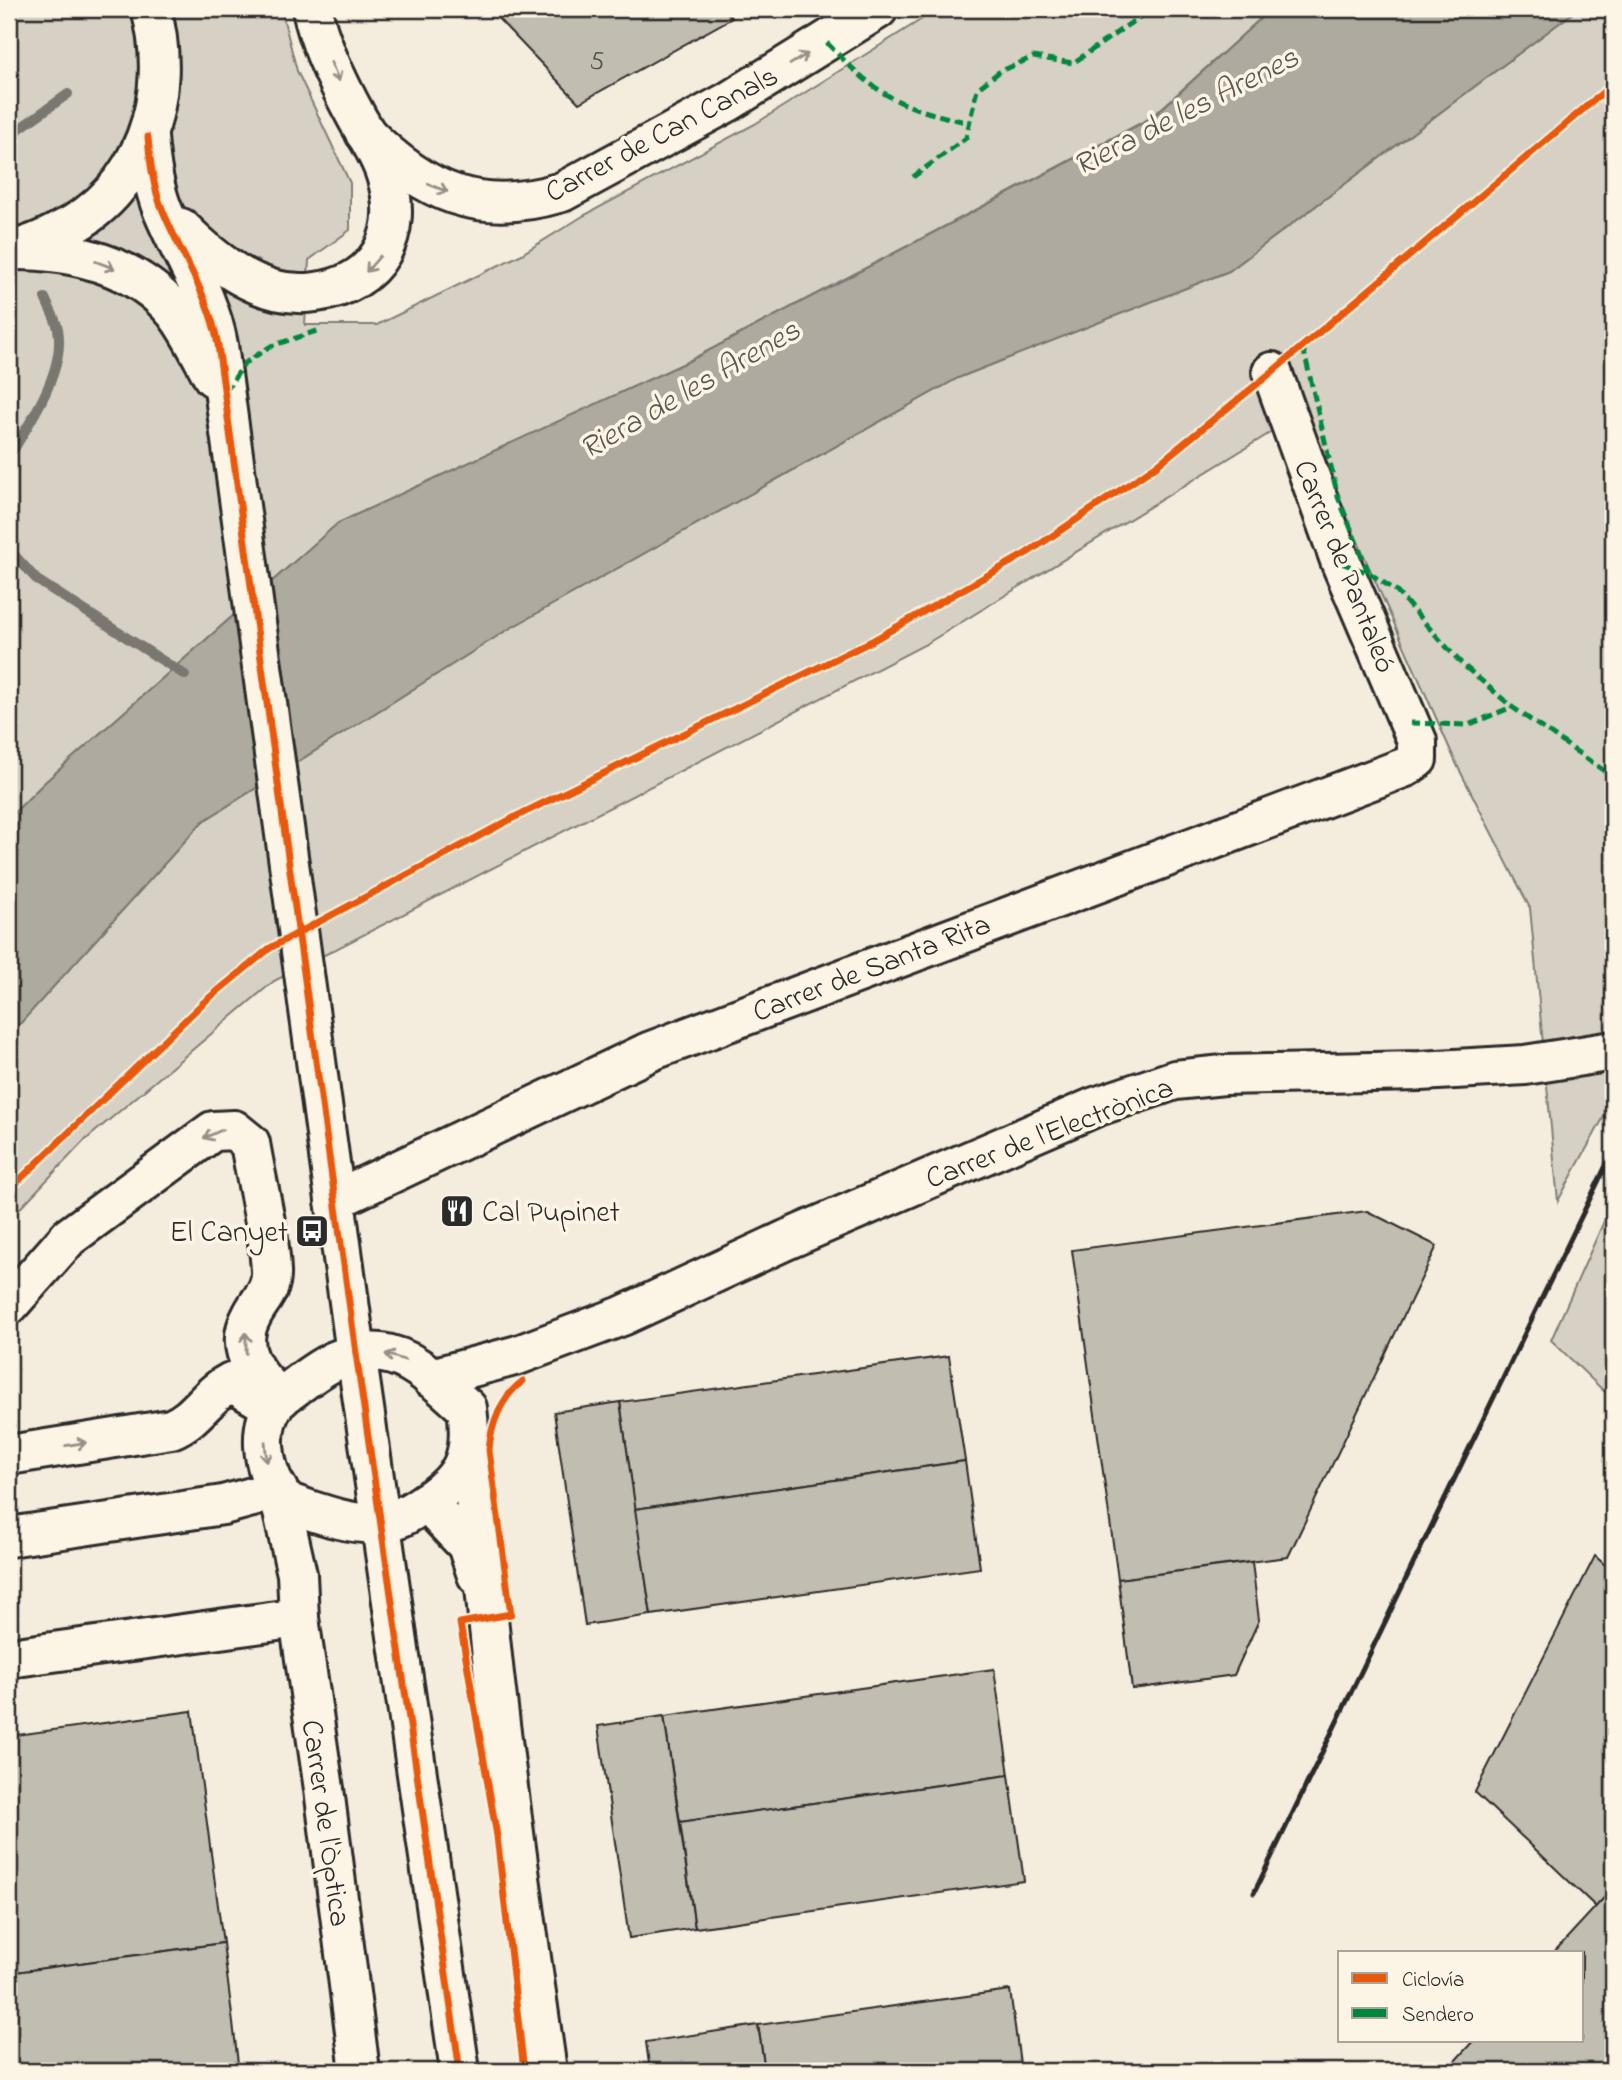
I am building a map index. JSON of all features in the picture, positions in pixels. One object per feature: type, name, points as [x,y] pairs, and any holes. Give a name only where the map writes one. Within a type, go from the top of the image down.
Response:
[{"type":"street","points":[[12,250],[73,226],[105,201],[131,170],[148,137],[160,85],[161,65],[151,9]]},
{"type":"street","name":"Carrer de Can Canals","points":[[162,209],[208,255],[255,284],[281,292],[308,293],[355,282],[382,254],[392,220],[386,173],[326,49],[312,9]]},
{"type":"street","name":"Carrer de Can Canals","points":[[365,133],[395,164],[425,183],[479,201],[509,203],[535,200],[562,192],[727,102],[878,9]]},
{"type":"street","points":[[148,137],[151,167],[162,209],[204,291],[213,318],[356,1353],[460,2071]]},
{"type":"street","points":[[12,250],[53,250],[86,257],[120,271],[158,294],[189,334],[223,395]]},
{"type":"street","name":"Carrer de Pantaleó","points":[[1272,372],[1341,563],[1417,741],[1417,759]]},
{"type":"street","name":"Carrer de Santa Rita","points":[[335,1200],[651,1051],[1393,772],[1417,759]]},
{"type":"street","name":"Carrer de l'Electrònica","points":[[432,1378],[518,1355],[622,1316],[798,1235],[1136,1091],[1175,1080],[1224,1075],[1420,1071],[1525,1065],[1613,1051]]},
{"type":"street","points":[[9,1306],[69,1237],[213,1131],[234,1130],[250,1143],[271,1271],[265,1296],[246,1326],[246,1355],[259,1379],[277,1403]]},
{"type":"street","points":[[277,1403],[332,1360],[356,1353],[384,1353],[411,1362],[467,1408],[468,1453],[480,1517],[484,1597],[547,2071]]},
{"type":"street","points":[[467,1408],[492,1387],[518,1355]]},
{"type":"street","points":[[9,1455],[171,1429],[186,1423],[218,1388],[232,1382],[277,1403]]},
{"type":"street","name":"Carrer de l'Òptica","points":[[277,1403],[266,1427],[264,1452],[270,1478],[279,1495],[297,1574],[299,1618],[360,2071]]},
{"type":"street","points":[[9,1537],[279,1495],[332,1516],[351,1521],[382,1523],[404,1516],[458,1479],[468,1453]]},
{"type":"street","points":[[426,1502],[467,1545],[484,1597]]},
{"type":"street","points":[[297,1574],[332,1516]]},
{"type":"street","points":[[9,1658],[299,1618]]},
{"type":"shaded area","points":[[9,9],[281,9],[297,71],[350,183],[350,230],[309,260],[305,325],[377,325],[520,255],[583,216],[755,124],[938,9],[1271,9],[1152,117],[687,362],[338,523],[44,783],[9,818]]},
{"type":"shaded area","points":[[1578,9],[1613,9],[1613,1100],[1558,1201],[1530,908],[1457,765],[1301,414],[926,644],[274,981],[83,1142],[9,1220],[9,1036],[202,822],[507,630],[958,378],[1229,271]]},
{"type":"shaded area","points":[[1613,1201],[1613,1400],[1551,1340]]},
{"type":"water","name":"Riera de les Arenes","points":[[1271,9],[1578,9],[1229,271],[958,378],[507,630],[202,822],[9,1036],[9,818],[44,783],[338,523],[687,362],[1152,118]]},
{"type":"building","points":[[489,9],[724,9],[732,18],[579,103]]},
{"type":"building","points":[[1367,1211],[1437,1246],[1288,1557],[1118,1579],[1072,1250]]},
{"type":"building","points":[[949,1356],[965,1461],[635,1509],[620,1402]]},
{"type":"building","points":[[620,1402],[651,1615],[585,1625],[554,1412]]},
{"type":"building","points":[[965,1461],[980,1568],[651,1615],[635,1509]]},
{"type":"building","points":[[1595,1556],[1613,1572],[1613,1888],[1596,1907],[1475,1792]]},
{"type":"building","points":[[1252,1562],[1259,1620],[1234,1675],[1132,1689],[1118,1579]]},
{"type":"building","points":[[994,1669],[1009,1775],[680,1822],[664,1716]]},
{"type":"building","points":[[192,1711],[223,1943],[9,1973],[9,1736]]},
{"type":"building","points":[[664,1716],[695,1928],[629,1938],[598,1726]]},
{"type":"building","points":[[1009,1775],[1024,1881],[695,1928],[680,1822]]},
{"type":"building","points":[[1613,1888],[1613,2071],[1464,2071],[1454,2062],[1472,2042],[1584,2042],[1584,1951],[1555,1951]]},
{"type":"building","points":[[223,1943],[239,2071],[9,2071],[9,1973]]},
{"type":"building","points":[[1010,1990],[1021,2071],[765,2071],[758,2025]]},
{"type":"building","points":[[758,2025],[765,2071],[650,2071],[646,2042]]},
{"type":"building","points":[[1454,2062],[1464,2071],[1446,2071]]},
{"type":"waterway","points":[[9,136],[68,94]]},
{"type":"waterway","points":[[9,457],[44,396],[57,362],[58,329],[45,298]]},
{"type":"waterway","points":[[9,549],[37,580],[185,675]]},
{"type":"railway","points":[[1254,1893],[1613,1151]]},
{"type":"marked path","points":[[913,177],[966,138],[977,89],[999,72],[1033,57],[1073,63],[1151,9]]},
{"type":"marked path","points":[[827,43],[861,76],[890,97],[924,111],[970,123]]},
{"type":"marked path","points":[[225,392],[245,363],[271,346],[320,330]]},
{"type":"marked path","points":[[1303,347],[1338,497],[1369,573]]},
{"type":"marked path","points":[[1341,563],[1369,573],[1395,590],[1461,663],[1512,707],[1613,777]]},
{"type":"marked path","points":[[1410,723],[1468,725],[1512,707]]},
{"type":"cycle path","points":[[9,1190],[203,1003],[270,948],[515,817],[872,641],[1027,553],[1156,466],[1272,372],[1613,84]]},
{"type":"cycle path","points":[[148,137],[152,174],[160,202],[202,293],[218,345],[356,1353],[460,2071]]},
{"type":"cycle path","points":[[523,1381],[503,1403],[492,1430],[489,1450],[511,1614],[460,1623],[497,1836],[524,2071]]},
{"type":"place","name":"Cal Pupinet","points":[[457,1211]]},
{"type":"place","name":"El Canyet","points":[[312,1231]]}]
